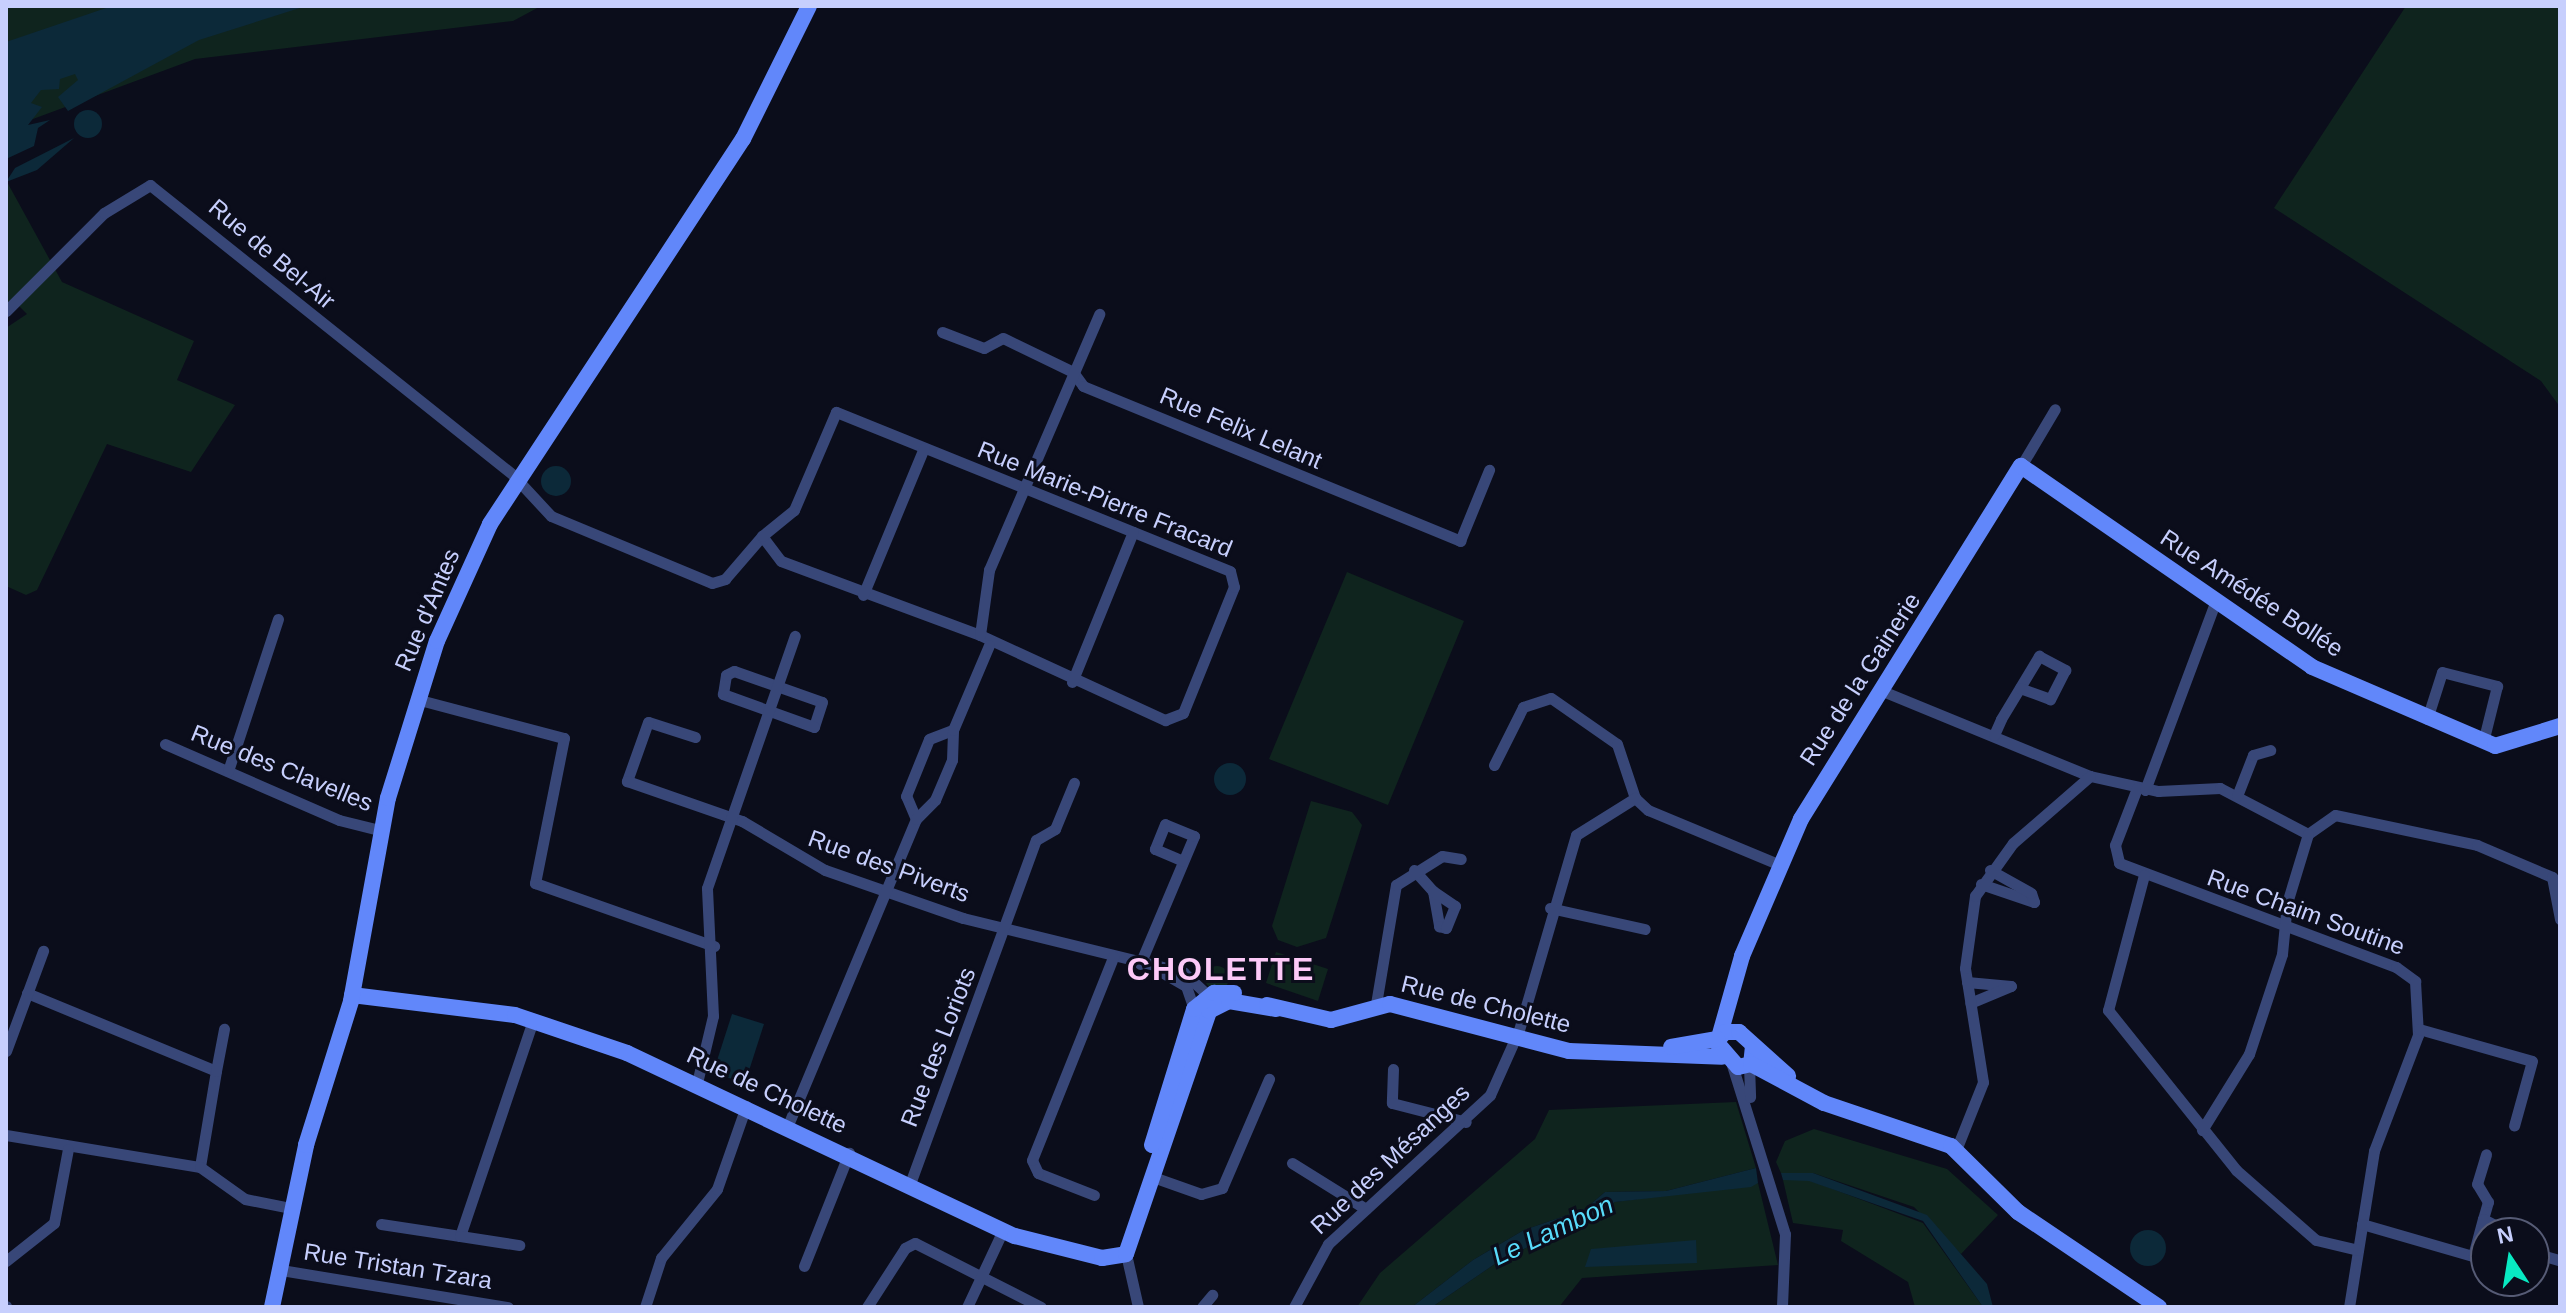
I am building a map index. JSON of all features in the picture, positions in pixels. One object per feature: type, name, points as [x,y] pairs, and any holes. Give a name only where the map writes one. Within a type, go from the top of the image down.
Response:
[{"type":"street","name":"Rue d'Antes","points":[[272,1307],[291,1208],[352,995],[383,831],[416,699],[462,583],[517,479],[743,139],[809,6]]},
{"type":"street","name":"Rue de Bel-Air","points":[[6,311],[104,213],[150,185],[517,479]]},
{"type":"street","points":[[980,635],[989,570],[1099,314]]},
{"type":"street","name":"Rue Felix Lelant","points":[[942,332],[984,348],[1003,338],[1073,372],[1083,386],[1460,541],[1489,470]]},
{"type":"street","name":"Rue de la Gainerie","points":[[1718,1036],[1780,865],[1880,690],[2055,409]]},
{"type":"street","name":"Rue Marie-Pierre Fracard","points":[[517,479],[566,524],[712,583],[725,579],[762,536],[794,510],[836,412],[1133,532],[1235,578],[1189,699],[1175,720],[1165,720],[989,645],[980,635],[863,595],[781,561],[762,536]]},
{"type":"street","points":[[863,595],[924,448]]},
{"type":"street","name":"Rue Amédée Bollée","points":[[2021,466],[2312,667],[2483,742],[2507,746],[2560,726]]},
{"type":"street","points":[[1072,682],[1133,532]]},
{"type":"street","name":"Rue Chaim Soutine","points":[[2216,600],[2114,851],[2119,863],[2144,875],[2410,974],[2418,990],[2419,1029],[2374,1151],[2349,1307]]},
{"type":"street","points":[[228,771],[278,619]]},
{"type":"street","points":[[697,1083],[711,1034],[714,946],[707,888],[773,713],[795,636]]},
{"type":"street","points":[[788,1125],[916,819],[935,800],[952,760],[953,730],[989,645]]},
{"type":"street","points":[[734,671],[781,688],[822,702],[814,727],[723,694],[722,685],[734,671]]},
{"type":"street","points":[[2427,719],[2442,672],[2497,686],[2483,742]]},
{"type":"street","points":[[1994,735],[2020,688]]},
{"type":"street","points":[[1880,690],[2090,776],[2141,789],[2211,787],[2237,796],[2308,834]]},
{"type":"street","points":[[1494,765],[1523,707],[1551,698],[1617,744],[1635,798],[1656,814],[1780,865]]},
{"type":"street","points":[[416,699],[564,738],[535,883],[714,946]]},
{"type":"street","name":"Rue des Piverts","points":[[695,737],[648,722],[627,781],[732,818],[809,863],[885,892],[1002,928],[1154,968],[1183,972],[1203,1001]]},
{"type":"street","points":[[916,819],[906,796],[929,739],[953,730]]},
{"type":"street","name":"Rue des Clavelles","points":[[165,744],[383,831]]},
{"type":"street","points":[[2237,796],[2253,755],[2270,750]]},
{"type":"street","points":[[1956,1150],[1983,1082],[1967,982],[1966,930],[1981,884],[1990,870],[2090,776]]},
{"type":"street","name":"Rue des Loriots","points":[[911,1181],[985,992],[1002,928],[1036,840],[1055,829],[1074,783]]},
{"type":"street","name":"Rue des Mésanges","points":[[1294,1307],[1328,1244],[1466,1122],[1497,1083],[1516,1038],[1550,908],[1579,830],[1635,798]]},
{"type":"street","points":[[2202,1130],[2249,1054],[2288,929],[2287,903],[2308,834],[2335,815],[2477,845],[2552,877],[2560,919]]},
{"type":"street","points":[[1376,1004],[1396,885],[1414,870],[1449,854],[1461,859]]},
{"type":"street","points":[[1140,964],[1183,861]]},
{"type":"street","points":[[1414,870],[1433,891]]},
{"type":"street","points":[[1981,884],[2034,902],[2031,893],[1990,870]]},
{"type":"street","points":[[2144,875],[2107,1007],[2202,1130],[2316,1240],[2358,1250]]},
{"type":"street","points":[[1550,908],[1645,929]]},
{"type":"street","points":[[6,1051],[43,951]]},
{"type":"street","points":[[1094,1195],[1038,1173],[1032,1160],[1113,957]]},
{"type":"street","points":[[1967,982],[2011,986],[1970,1003]]},
{"type":"street","name":"Rue de la Gainerie","points":[[1735,990],[1747,1040],[1738,1063]]},
{"type":"street","points":[[27,993],[216,1071]]},
{"type":"street","name":"Rue de Cholette","points":[[352,995],[533,1020],[697,1083],[911,1181],[1003,1230],[1083,1256],[1126,1254]]},
{"type":"street","points":[[1133,1231],[1192,1055],[1203,1001]]},
{"type":"street","points":[[1138,1307],[1126,1254],[1203,1001]]},
{"type":"street","name":"Rue de Cholette","points":[[1203,1001],[1276,1009],[1331,1020],[1376,1004],[1569,1051],[1641,1053],[1738,1063],[1956,1150],[2027,1219],[2159,1307]]},
{"type":"street","points":[[460,1236],[533,1020]]},
{"type":"street","points":[[200,1167],[224,1029]]},
{"type":"street","points":[[2419,1029],[2532,1061],[2514,1126]]},
{"type":"street","points":[[1718,1036],[1738,1063],[1785,1234],[1782,1307]]},
{"type":"street","name":"Rue de Cholette","points":[[1641,1053],[1718,1036],[1747,1040],[1797,1087]]},
{"type":"street","points":[[1393,1069],[1392,1103],[1466,1122]]},
{"type":"street","points":[[1153,1177],[1201,1194],[1222,1188],[1269,1079]]},
{"type":"street","points":[[645,1307],[661,1258],[717,1189],[746,1106]]},
{"type":"street","points":[[6,1135],[68,1149],[200,1167],[245,1199],[291,1208]]},
{"type":"street","points":[[6,1261],[54,1223],[68,1149]]},
{"type":"street","points":[[804,1266],[849,1153]]},
{"type":"street","points":[[2484,1217],[2488,1202],[2477,1184],[2486,1154]]},
{"type":"street","points":[[1292,1163],[1366,1209]]},
{"type":"street","points":[[381,1224],[519,1245]]},
{"type":"street","points":[[2362,1224],[2470,1255]]},
{"type":"street","points":[[967,1307],[1003,1230]]},
{"type":"street","points":[[867,1307],[912,1244],[1041,1307]]},
{"type":"street","points":[[2550,1258],[2558,1260]]},
{"type":"street","name":"Rue Tristan Tzara","points":[[281,1270],[508,1307]]},
{"type":"street","points":[[1202,1307],[1212,1295]]},
{"type":"green space","points":[[6,6],[541,6],[513,21],[195,59],[6,129]]},
{"type":"green space","points":[[2406,6],[2560,6],[2560,407],[2541,381],[2274,208]]},
{"type":"green space","points":[[6,180],[62,282],[194,341],[177,380],[235,405],[191,472],[107,444],[37,590],[26,595],[6,586],[6,328],[27,314],[12,299],[6,304]]},
{"type":"green space","points":[[1347,572],[1464,621],[1388,805],[1269,759]]},
{"type":"green space","points":[[1311,801],[1352,812],[1362,825],[1326,938],[1297,947],[1278,940],[1272,926]]},
{"type":"green space","points":[[1276,952],[1328,969],[1318,1001],[1266,983]]},
{"type":"green space","points":[[1217,966],[1225,970],[1229,978],[1225,986],[1217,990],[1209,986],[1205,978],[1209,970]]},
{"type":"green space","points":[[1736,1102],[1756,1168],[1666,1191],[1605,1192],[1585,1209],[1524,1230],[1473,1260],[1412,1307],[1357,1307],[1380,1273],[1535,1139],[1549,1110]]},
{"type":"green space","points":[[1814,1129],[1947,1169],[1998,1215],[1961,1254],[1914,1207],[1813,1173],[1781,1173],[1776,1162],[1785,1141]]},
{"type":"green space","points":[[1783,1180],[1809,1180],[1923,1223],[1983,1307],[1915,1307],[1908,1282],[1841,1241],[1843,1230],[1793,1223]]},
{"type":"green space","points":[[1758,1183],[1778,1265],[1582,1278],[1559,1307],[1432,1307],[1505,1257],[1593,1219],[1615,1202]]},
{"type":"water","points":[[112,6],[306,6],[199,40],[68,111],[58,97],[78,80],[75,74],[60,79],[59,89],[41,90],[31,103],[42,107],[28,125],[50,120],[38,128],[34,146],[6,159],[6,42]]},
{"type":"water","points":[[88,110],[98,114],[102,124],[98,134],[88,138],[78,134],[74,124],[78,114]]},
{"type":"water","points":[[74,138],[37,170],[6,182],[15,168]]},
{"type":"water","points":[[556,466],[566,471],[571,481],[566,491],[556,496],[546,491],[541,481],[546,471]]},
{"type":"water","points":[[1230,763],[1241,768],[1246,779],[1241,790],[1230,795],[1219,790],[1214,779],[1219,768]]},
{"type":"water","points":[[732,1014],[764,1024],[745,1083],[713,1073]]},
{"type":"water","name":"Le Lambon","points":[[1756,1168],[1758,1183],[1751,1187],[1615,1202],[1593,1219],[1505,1257],[1432,1307],[1412,1307],[1473,1260],[1524,1230],[1585,1209],[1605,1192],[1666,1191]]},
{"type":"water","points":[[1781,1173],[1813,1173],[1927,1215],[1987,1284],[1993,1307],[1983,1307],[1923,1221],[1809,1181],[1783,1180]]},
{"type":"water","points":[[2148,1230],[2161,1235],[2166,1248],[2161,1261],[2148,1266],[2135,1261],[2130,1248],[2135,1235]]},
{"type":"water","points":[[1696,1240],[1697,1263],[1585,1267],[1591,1249]]},
{"type":"district","name":"CHOLETTE","points":[[1221,969]]}]
